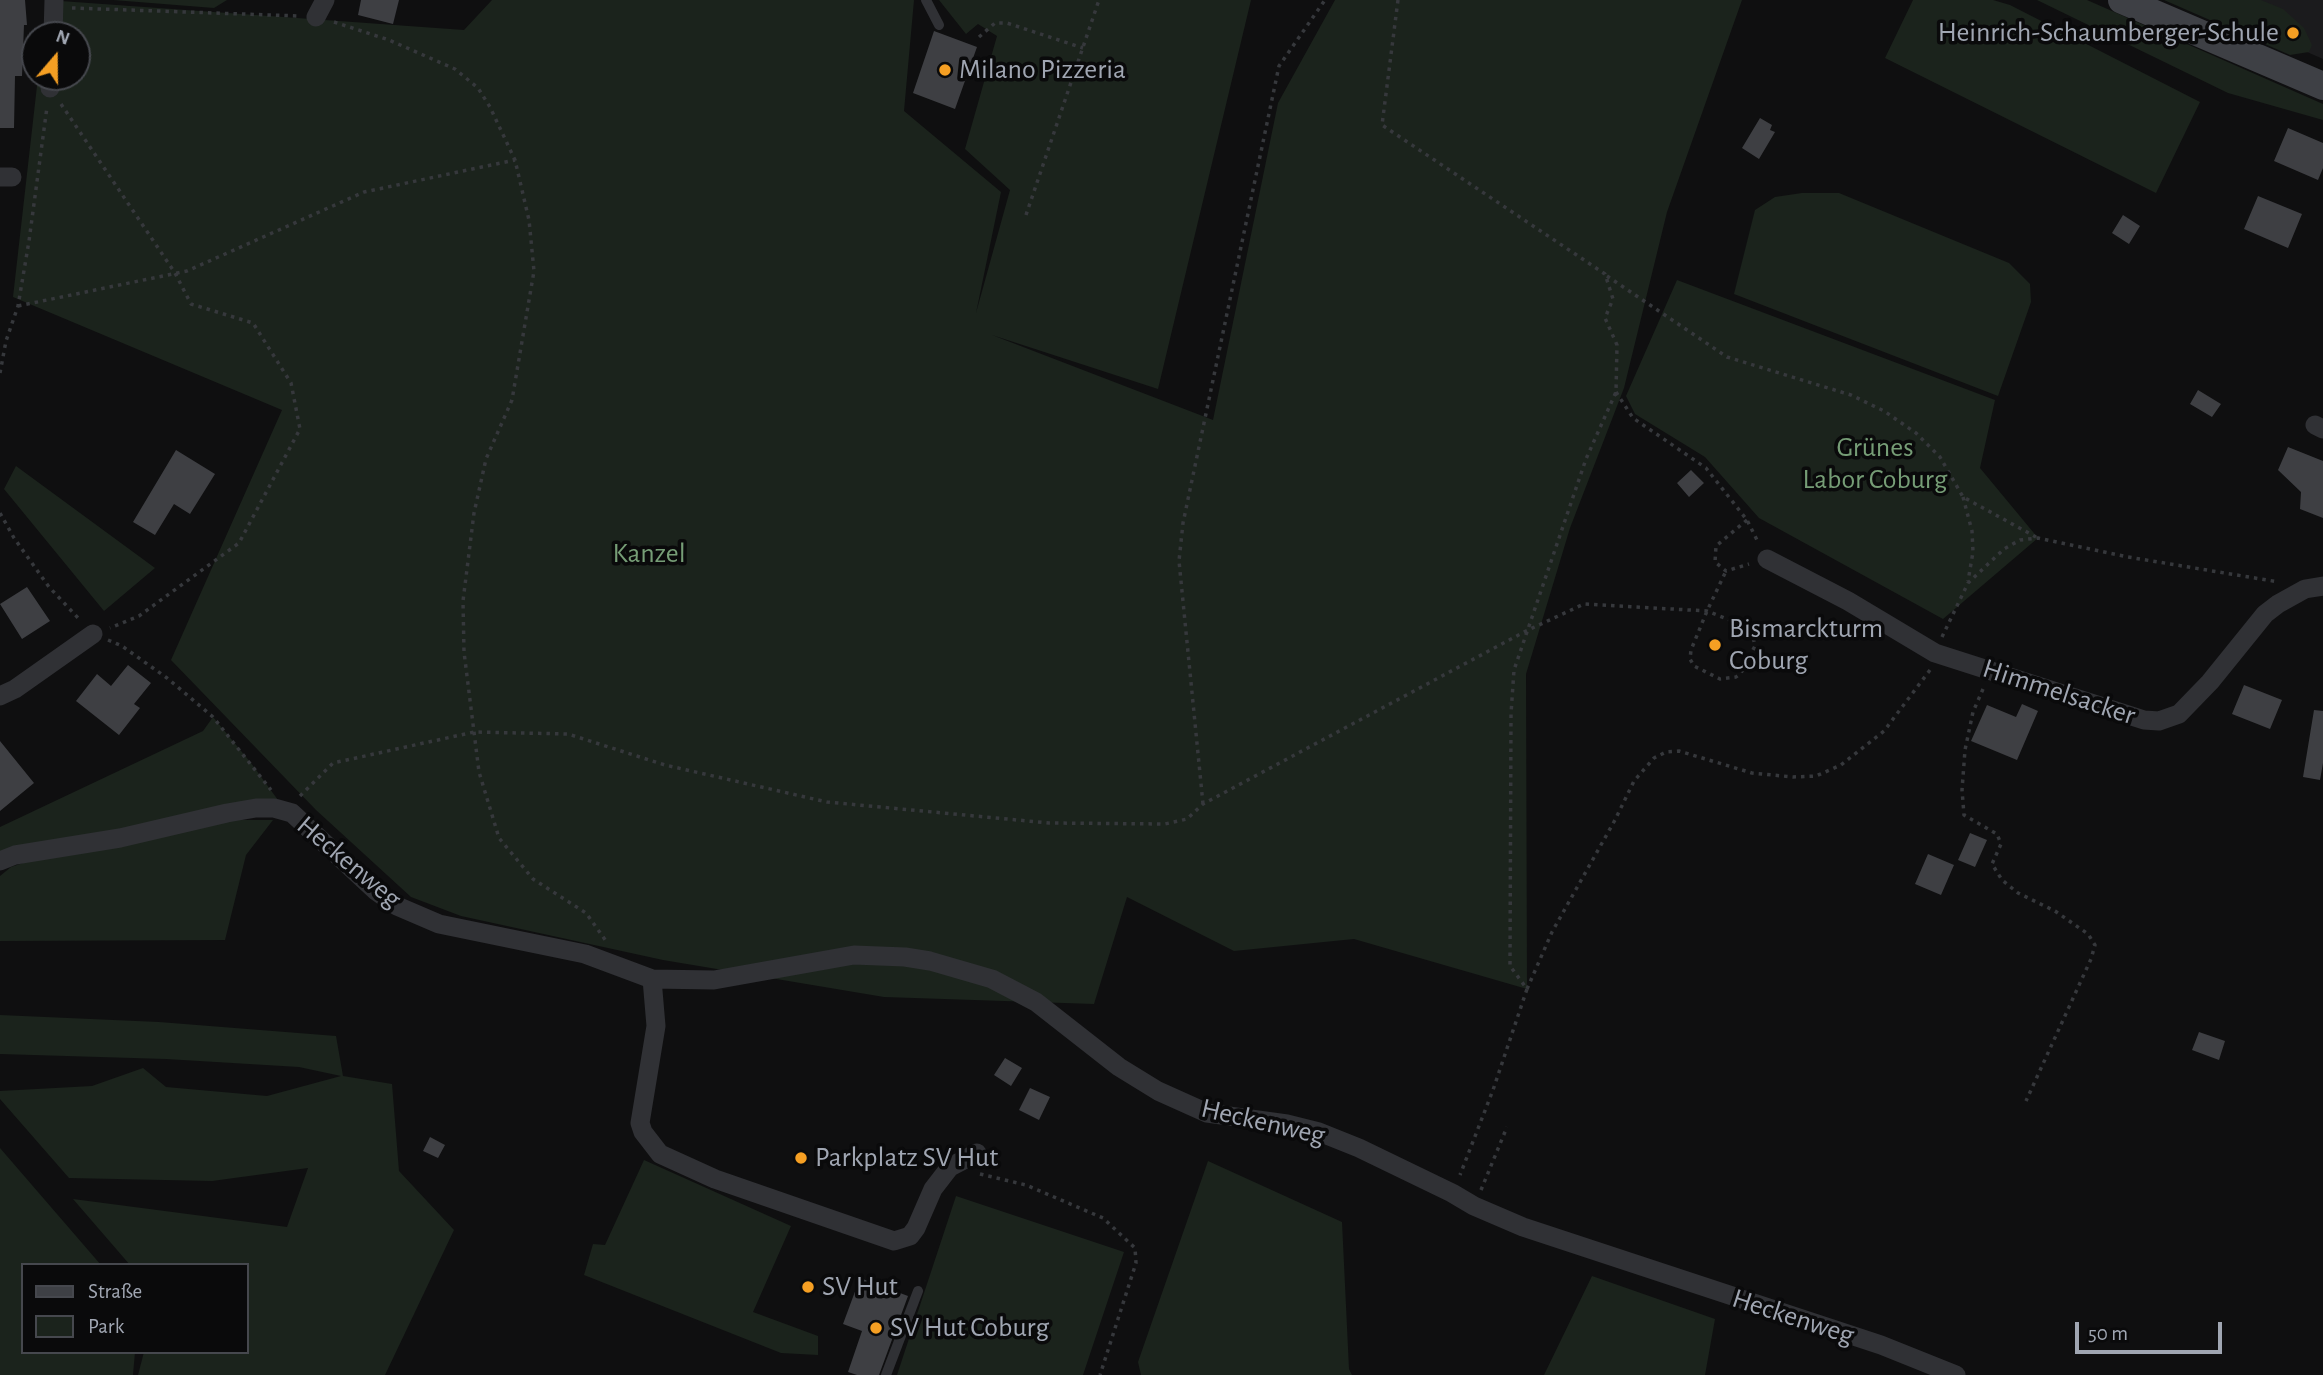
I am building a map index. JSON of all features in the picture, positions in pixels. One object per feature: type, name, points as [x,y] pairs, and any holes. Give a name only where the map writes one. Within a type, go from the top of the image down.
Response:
[{"type":"street","points":[[2122,0],[2323,86]]},
{"type":"street","name":"Himmelsacker","points":[[1767,559],[1848,601],[1935,653],[2144,720],[2159,721],[2179,714],[2210,682],[2265,614],[2278,604],[2314,588]]},
{"type":"street","points":[[0,696],[15,689],[93,634]]},
{"type":"street","name":"Heckenweg","points":[[0,860],[15,855],[120,838],[256,808],[286,811],[292,813],[376,891],[397,906],[439,924],[585,954],[652,979],[714,980],[855,955],[930,961],[992,979],[1036,1002],[1119,1067],[1182,1102],[1215,1115],[1319,1132],[1359,1148],[1522,1227],[1881,1345],[1956,1375]]},
{"type":"street","points":[[652,979],[656,1027],[640,1122],[643,1132],[660,1154],[715,1179],[894,1241],[909,1236],[916,1227],[933,1189],[950,1167],[977,1153]]},
{"type":"lane","points":[[926,0],[939,25]]},
{"type":"lane","points":[[886,1375],[918,1291]]},
{"type":"path","points":[[1026,215],[1099,0]]},
{"type":"path","points":[[1203,804],[1179,561],[1183,523],[1279,66],[1325,0]]},
{"type":"path","points":[[1398,0],[1382,125],[1727,357],[1851,395],[1884,411],[1916,433],[1940,457],[1963,497],[1972,531],[1973,552],[1968,583],[1935,653],[1929,672],[1884,731],[1841,765],[1816,776],[1793,777],[1752,773],[1679,751],[1666,752],[1654,758],[1634,781],[1552,932],[1527,989],[1493,1090],[1452,1193]]},
{"type":"path","points":[[54,4],[320,8],[455,69],[478,88],[484,97],[515,160],[529,220],[534,271],[512,400],[486,459],[474,513],[463,601],[464,652],[479,772],[499,838],[533,879],[586,913],[607,942]]},
{"type":"path","points":[[979,37],[995,23],[1007,23],[1083,48]]},
{"type":"path","points":[[0,373],[6,341],[18,306],[30,241],[49,91]]},
{"type":"path","points":[[55,91],[175,273],[191,304],[253,323],[291,383],[300,429],[239,543],[139,617],[93,634]]},
{"type":"path","points":[[18,306],[187,271],[364,191],[515,160]]},
{"type":"path","points":[[1527,989],[1510,965],[1511,714],[1514,670],[1586,459],[1616,392],[1617,345],[1605,318],[1612,299],[1605,274]]},
{"type":"path","points":[[0,513],[14,538],[49,587],[93,634],[122,646],[167,678],[213,717],[286,811],[332,763],[474,732],[568,733],[664,765],[827,802],[1049,823],[1165,824],[1187,819],[1203,804],[1526,631],[1584,604],[1707,611],[1748,627],[1755,646],[1741,673],[1736,677],[1720,679],[1694,666],[1690,659],[1691,650],[1707,611],[1726,571],[1767,559],[1747,520],[1706,468],[1633,418],[1616,392]]},
{"type":"path","points":[[1963,497],[2038,538],[2128,557],[2314,588]]},
{"type":"path","points":[[1726,571],[1715,562],[1716,546],[1747,520]]},
{"type":"path","points":[[1968,583],[2004,549],[2020,540],[2038,538]]},
{"type":"path","points":[[1990,671],[1973,712],[1965,750],[1962,790],[1964,815],[1997,834],[2001,844],[1992,864],[2002,880],[2018,893],[2055,911],[2088,934],[2095,944],[2091,959],[2026,1101]]},
{"type":"path","points":[[1474,1206],[1507,1127]]},
{"type":"path","points":[[950,1167],[1026,1185],[1103,1218],[1135,1248],[1136,1263],[1100,1375]]},
{"type":"shaded area","name":"Heinrich-Schaumberger-Schule","points":[[2224,0],[2323,0],[2323,59],[2218,13]]},
{"type":"green space","name":"Kanzel","points":[[47,0],[464,30],[492,0],[914,0],[904,111],[1001,192],[976,313],[1010,190],[965,149],[997,36],[978,24],[966,34],[939,0],[1251,0],[1158,389],[992,335],[1213,420],[1278,103],[1335,0],[1742,0],[1667,212],[1624,388],[1570,528],[1526,674],[1527,989],[1354,939],[1234,951],[1127,897],[1094,1004],[884,997],[663,960],[461,916],[411,897],[316,810],[171,660],[282,410],[13,297],[36,91],[91,91],[91,21],[45,21]]},
{"type":"green space","points":[[113,0],[227,0],[214,8]]},
{"type":"green space","points":[[1913,0],[1993,0],[2010,5],[2200,102],[2156,193],[1885,58]]},
{"type":"green space","points":[[2037,0],[2087,0],[2323,104],[2323,120],[2228,93]]},
{"type":"green space","points":[[2164,0],[2261,0],[2283,9],[2304,28],[2312,45],[2309,52],[2290,55]]},
{"type":"green space","points":[[1802,193],[1839,193],[2009,263],[2030,284],[2031,302],[1998,396],[1734,294],[1755,210],[1775,197]]},
{"type":"green space","name":"Grünes Labor Coburg","points":[[1677,280],[1995,400],[1980,468],[2038,538],[1943,619],[1759,518],[1705,457],[1635,414],[1626,396]]},
{"type":"green space","points":[[16,466],[155,568],[104,611],[4,489]]},
{"type":"green space","points":[[213,717],[286,811],[0,861],[0,827],[203,731]]},
{"type":"green space","points":[[232,820],[273,820],[246,855],[225,940],[0,941],[0,876],[11,867],[29,861]]},
{"type":"green space","points":[[0,1015],[159,1022],[336,1036],[343,1076],[392,1084],[399,1171],[454,1230],[385,1375],[138,1375],[143,1354],[248,1354],[248,1263],[128,1263],[73,1199],[287,1227],[308,1168],[212,1181],[69,1178],[0,1099],[0,1091],[92,1086],[143,1068],[166,1087],[267,1096],[341,1076],[299,1067],[166,1059],[0,1054]]},
{"type":"green space","points":[[0,1148],[99,1263],[21,1263],[21,1354],[135,1354],[133,1375],[0,1375]]},
{"type":"green space","points":[[644,1160],[791,1226],[753,1312],[818,1336],[818,1355],[781,1353],[584,1275],[593,1244],[605,1245]]},
{"type":"green space","points":[[1208,1161],[1342,1222],[1349,1369],[1352,1375],[1141,1375],[1138,1362]]},
{"type":"green space","points":[[956,1196],[1124,1252],[1083,1375],[897,1375]]},
{"type":"green space","points":[[1592,1276],[1715,1319],[1705,1375],[1544,1375]]},
{"type":"building","points":[[0,0],[25,0],[27,21],[21,21],[21,76],[15,76],[14,128],[0,128]]},
{"type":"building","points":[[361,0],[399,0],[393,24],[358,15]]},
{"type":"building","name":"Milano Pizzeria","points":[[934,31],[977,47],[955,109],[913,93]]},
{"type":"building","points":[[1760,118],[1772,125],[1770,130],[1775,132],[1759,159],[1742,148]]},
{"type":"building","points":[[2288,128],[2323,143],[2323,168],[2318,180],[2274,161]]},
{"type":"building","points":[[2258,196],[2302,214],[2288,248],[2244,229]]},
{"type":"building","points":[[2123,215],[2140,226],[2129,244],[2112,233]]},
{"type":"building","points":[[2198,390],[2221,404],[2212,417],[2190,404]]},
{"type":"building","points":[[2288,447],[2323,461],[2323,518],[2300,509],[2301,492],[2278,470]]},
{"type":"building","points":[[176,450],[215,474],[190,514],[174,504],[155,535],[133,522]]},
{"type":"building","points":[[1691,470],[1704,483],[1689,497],[1677,483]]},
{"type":"building","points":[[27,587],[50,621],[22,639],[0,604]]},
{"type":"building","points":[[128,665],[151,683],[134,704],[140,708],[119,735],[76,701],[97,674],[111,686]]},
{"type":"building","points":[[2244,685],[2282,700],[2270,729],[2232,714]]},
{"type":"building","points":[[2022,704],[2038,711],[2017,760],[1971,741],[1987,705],[2016,717]]},
{"type":"building","points":[[2314,710],[2323,711],[2323,763],[2320,780],[2303,777]]},
{"type":"building","points":[[0,741],[34,783],[0,811]]},
{"type":"building","points":[[1970,833],[1987,840],[1975,867],[1958,860]]},
{"type":"building","points":[[1928,854],[1954,865],[1941,895],[1915,884]]},
{"type":"building","points":[[2199,1032],[2225,1041],[2219,1060],[2192,1050]]},
{"type":"building","points":[[1005,1058],[1022,1068],[1011,1086],[994,1075]]},
{"type":"building","points":[[1030,1088],[1050,1097],[1039,1120],[1019,1110]]},
{"type":"building","points":[[430,1137],[445,1145],[438,1158],[423,1151]]},
{"type":"building","name":"SV Hut Coburg","points":[[860,1278],[908,1296],[879,1375],[857,1375],[848,1372],[862,1331],[843,1324]]},
{"type":"place","name":"Heinrich-Schaumberger-Schule","points":[[2293,33]]},
{"type":"place","name":"Milano Pizzeria","points":[[945,70]]},
{"type":"place","name":"Bismarckturm Coburg","points":[[1715,645]]},
{"type":"place","name":"Parkplatz SV Hut","points":[[801,1158]]},
{"type":"place","name":"SV Hut","points":[[808,1287]]},
{"type":"place","name":"SV Hut Coburg","points":[[876,1328]]}]
